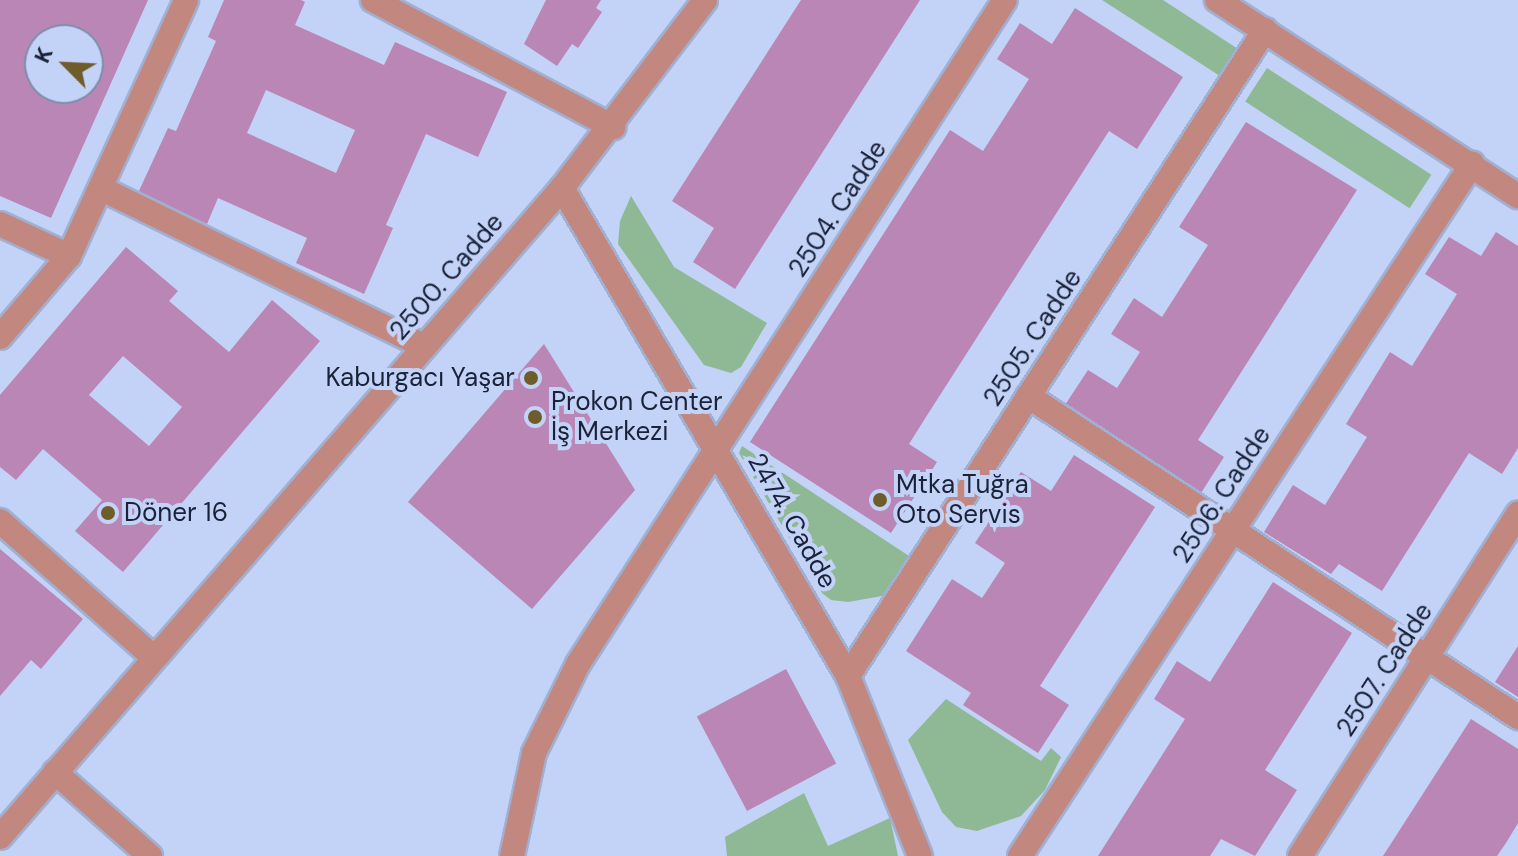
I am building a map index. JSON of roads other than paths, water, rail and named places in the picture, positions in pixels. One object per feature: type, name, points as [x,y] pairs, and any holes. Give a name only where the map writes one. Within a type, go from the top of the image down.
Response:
[{"type":"street","points":[[0,337],[69,256],[186,0]]},
{"type":"street","points":[[373,0],[613,127]]},
{"type":"street","name":"2500. Cadde","points":[[0,837],[562,188],[613,127],[705,0]]},
{"type":"street","name":"2504. Cadde","points":[[512,856],[534,753],[554,709],[1005,0]]},
{"type":"street","points":[[1217,0],[1518,196]]},
{"type":"street","name":"2505. Cadde","points":[[848,676],[1265,30]]},
{"type":"street","name":"2506. Cadde","points":[[1020,856],[1472,164]]},
{"type":"street","name":"2474. Cadde","points":[[562,188],[718,447],[848,676],[920,856]]},
{"type":"street","points":[[102,189],[424,346]]},
{"type":"street","points":[[0,224],[69,256]]},
{"type":"street","points":[[1028,396],[1518,717]]},
{"type":"street","name":"2507. Cadde","points":[[1300,856],[1518,514]]},
{"type":"street","points":[[0,521],[153,657]]},
{"type":"street","points":[[55,772],[150,856]]},
{"type":"place","name":"Kaburgacı Yaşar","points":[[531,378]]},
{"type":"place","name":"Prokon Center İş Merkezi","points":[[535,417]]},
{"type":"place","name":"Mtka Tuğra Oto Servis","points":[[880,500]]},
{"type":"place","name":"Döner 16","points":[[108,513]]}]
